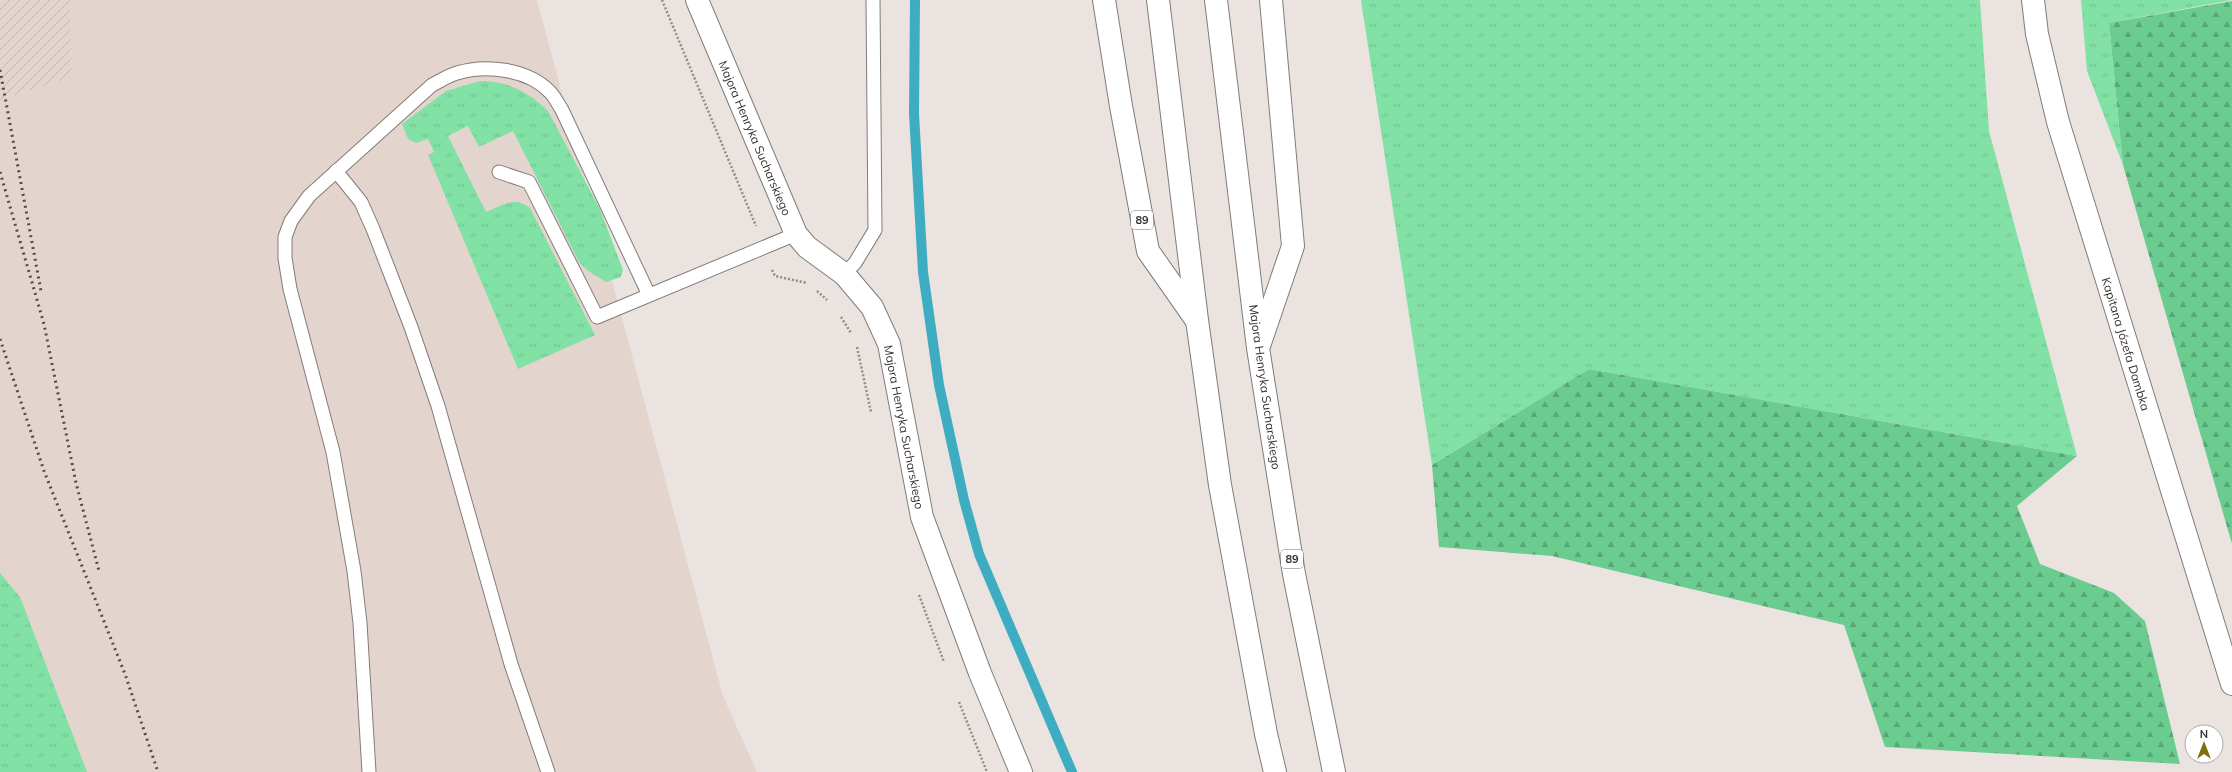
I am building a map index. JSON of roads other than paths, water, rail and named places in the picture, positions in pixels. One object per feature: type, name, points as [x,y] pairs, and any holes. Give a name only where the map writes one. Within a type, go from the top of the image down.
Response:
[{"type":"main road","name":"Majora Henryka Sucharskiego","points":[[697,0],[796,234],[807,247],[844,274],[872,308],[889,344],[902,422],[922,517],[980,673],[1021,772]]},
{"type":"main road","name":"89","points":[[1104,0],[1121,106],[1148,251],[1197,320],[1220,484],[1266,734],[1275,772]]},
{"type":"main road","points":[[1158,0],[1197,320]]},
{"type":"main road","name":"Majora Henryka Sucharskiego","points":[[1216,0],[1258,348],[1294,574],[1334,772]]},
{"type":"main road","name":"89","points":[[1258,348],[1293,246],[1272,0]]},
{"type":"main road","name":"Kapitana Józefa Dambka","points":[[2033,0],[2037,34],[2058,122],[2232,684]]},
{"type":"lane","points":[[844,274],[855,263],[875,230],[873,0]]},
{"type":"lane","points":[[369,772],[361,631],[354,571],[333,452],[290,289],[285,258],[286,237],[291,221],[309,196],[432,85],[456,73],[482,68],[508,71],[529,78],[549,91],[562,110],[648,295]]},
{"type":"lane","points":[[336,171],[361,202],[374,229],[411,327],[440,414],[511,664],[548,772]]},
{"type":"lane","points":[[499,172],[529,182],[596,317],[796,234]]},
{"type":"waterway","points":[[915,0],[914,114],[923,272],[939,385],[964,500],[979,554],[1072,772]]},
{"type":"railway","points":[[0,70],[41,291]]},
{"type":"railway","points":[[0,172],[44,324],[76,483],[99,571]]},
{"type":"railway","points":[[0,339],[44,471],[125,674],[158,772]]}]
